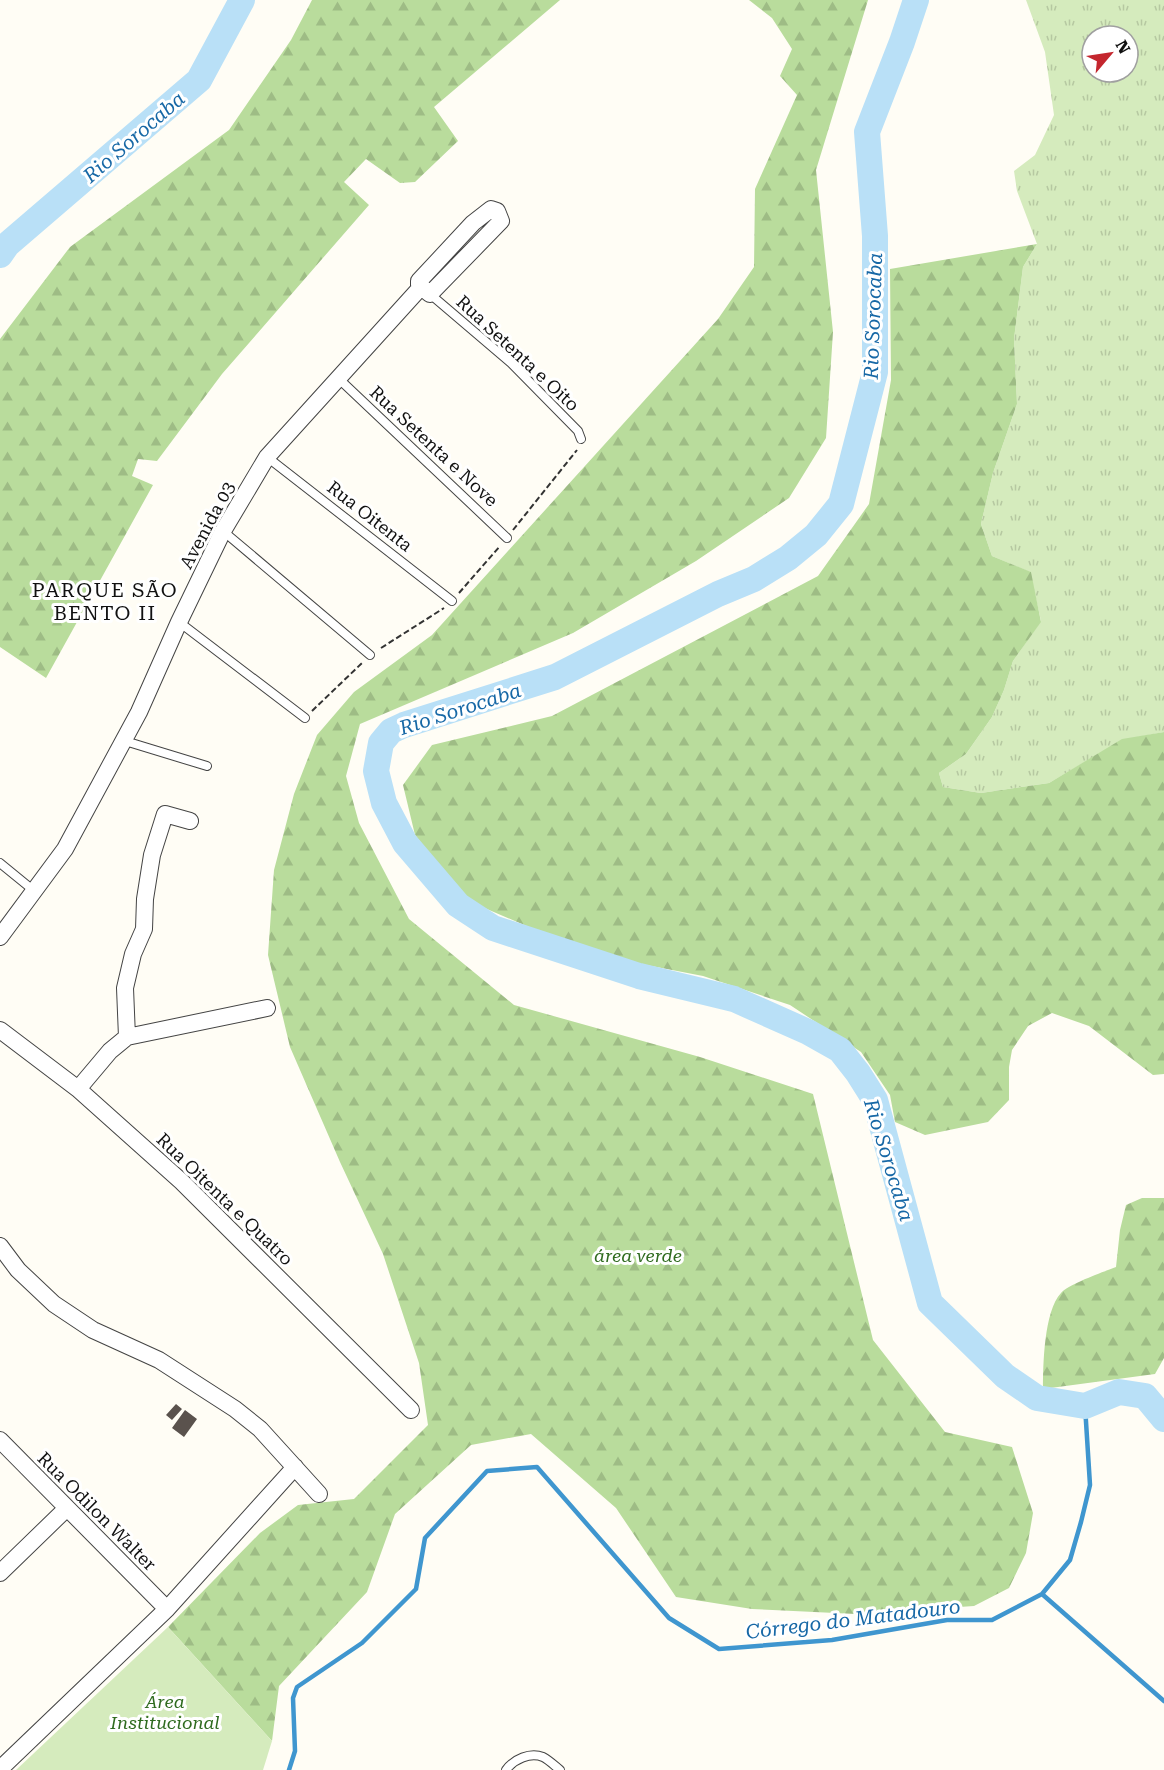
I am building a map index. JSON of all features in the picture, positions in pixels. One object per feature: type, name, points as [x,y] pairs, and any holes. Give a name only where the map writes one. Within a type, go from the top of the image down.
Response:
[{"type":"street","points":[[487,210],[497,211],[501,221],[426,290],[419,281],[487,210]]},
{"type":"street","name":"Avenida 03","points":[[0,937],[65,849],[140,712],[178,622],[223,531],[267,457],[338,378],[426,290]]},
{"type":"street","points":[[127,1038],[125,988],[133,954],[144,929],[145,899],[157,838],[165,814],[190,821]]},
{"type":"street","points":[[78,1089],[110,1051],[127,1038],[267,1008]]},
{"type":"street","name":"Rua Oitenta e Quatro","points":[[0,1030],[78,1089],[182,1182],[411,1410]]},
{"type":"street","points":[[0,1246],[18,1270],[54,1304],[93,1330],[159,1360],[235,1409],[260,1429],[318,1494]]},
{"type":"street","name":"Rua Odilon Walter","points":[[0,1440],[167,1609]]},
{"type":"street","points":[[0,1769],[167,1609],[295,1467]]},
{"type":"street","points":[[0,1573],[67,1508]]},
{"type":"lane","name":"Rua Setenta e Oito","points":[[426,290],[511,363],[578,431],[581,439]]},
{"type":"lane","name":"Rua Setenta e Nove","points":[[338,378],[507,538]]},
{"type":"lane","name":"Rua Oitenta","points":[[267,457],[452,601]]},
{"type":"lane","points":[[223,531],[370,656]]},
{"type":"lane","points":[[178,622],[305,718]]},
{"type":"lane","points":[[124,741],[207,766]]},
{"type":"lane","points":[[0,863],[33,890]]},
{"type":"lane","points":[[506,1770],[525,1756],[543,1757],[560,1770]]},
{"type":"green space","points":[[312,0],[560,0],[434,107],[458,141],[415,182],[400,183],[366,159],[344,182],[369,205],[222,374],[157,461],[138,459],[132,476],[153,485],[46,678],[0,647],[0,339],[70,247],[229,130],[291,40]]},
{"type":"green space","name":"área verde","points":[[749,0],[868,0],[816,170],[833,332],[826,438],[789,498],[696,561],[573,633],[360,724],[346,776],[359,823],[409,919],[514,1005],[700,1057],[813,1094],[873,1340],[945,1432],[1012,1447],[1033,1513],[1026,1553],[1009,1588],[974,1606],[856,1614],[752,1609],[676,1597],[616,1508],[531,1434],[471,1445],[395,1514],[367,1592],[279,1686],[272,1741],[168,1627],[260,1533],[298,1505],[354,1499],[428,1425],[419,1363],[383,1254],[290,1047],[268,955],[274,870],[294,794],[317,735],[354,692],[432,635],[718,319],[754,267],[755,189],[797,95],[780,76],[792,49],[772,18]]},
{"type":"green space","points":[[1026,0],[1164,0],[1164,732],[1122,740],[1049,783],[981,793],[943,787],[939,773],[966,754],[992,717],[1013,661],[1041,621],[1030,572],[992,556],[981,524],[993,473],[1017,404],[1014,339],[1023,267],[1037,244],[1017,191],[1014,171],[1035,155],[1054,115],[1045,52]]},
{"type":"green space","points":[[1037,244],[1023,267],[1014,339],[1017,404],[993,473],[981,524],[992,556],[1031,572],[1041,622],[1013,661],[992,717],[966,754],[939,773],[943,787],[981,793],[1049,783],[1122,739],[1164,732],[1164,1074],[1153,1075],[1089,1026],[1052,1013],[1028,1026],[1012,1050],[1009,1067],[1009,1100],[988,1122],[925,1135],[895,1122],[890,1095],[861,1052],[790,1005],[703,976],[641,964],[559,940],[466,900],[415,835],[403,785],[432,745],[552,716],[818,576],[869,504],[891,380],[890,269]]},
{"type":"green space","points":[[1142,1198],[1164,1198],[1164,1358],[1155,1374],[1043,1389],[1046,1339],[1055,1301],[1071,1286],[1116,1267],[1120,1230],[1126,1205]]},
{"type":"green space","name":"Área Institucional","points":[[168,1627],[272,1741],[263,1770],[16,1770]]},
{"type":"building","points":[[176,1404],[182,1409],[172,1420],[166,1415]]},
{"type":"building","points":[[185,1410],[197,1419],[184,1437],[172,1428]]},
{"type":"waterway","name":"Rio Sorocaba","points":[[0,255],[7,245],[199,80],[242,0]]},
{"type":"waterway","name":"Rio Sorocaba","points":[[916,0],[867,132],[875,236],[875,372],[841,504],[816,535],[788,558],[754,579],[718,594],[555,677],[391,731],[381,743],[376,771],[384,803],[405,843],[458,905],[493,928],[639,976],[734,999],[808,1032],[840,1050],[875,1100],[930,1303],[1005,1376],[1037,1398],[1085,1406],[1119,1392],[1145,1396],[1164,1419]]},
{"type":"waterway","name":"Córrego do Matadouro","points":[[289,1770],[295,1751],[293,1698],[297,1687],[362,1643],[416,1589],[425,1538],[487,1471],[537,1467],[669,1618],[719,1649],[832,1640],[947,1620],[992,1620],[1042,1594],[1070,1560],[1090,1485],[1085,1406]]},
{"type":"waterway","points":[[1042,1594],[1164,1701]]},
{"type":"district","name":"PARQUE SÃO BENTO II","points":[[105,602]]}]
